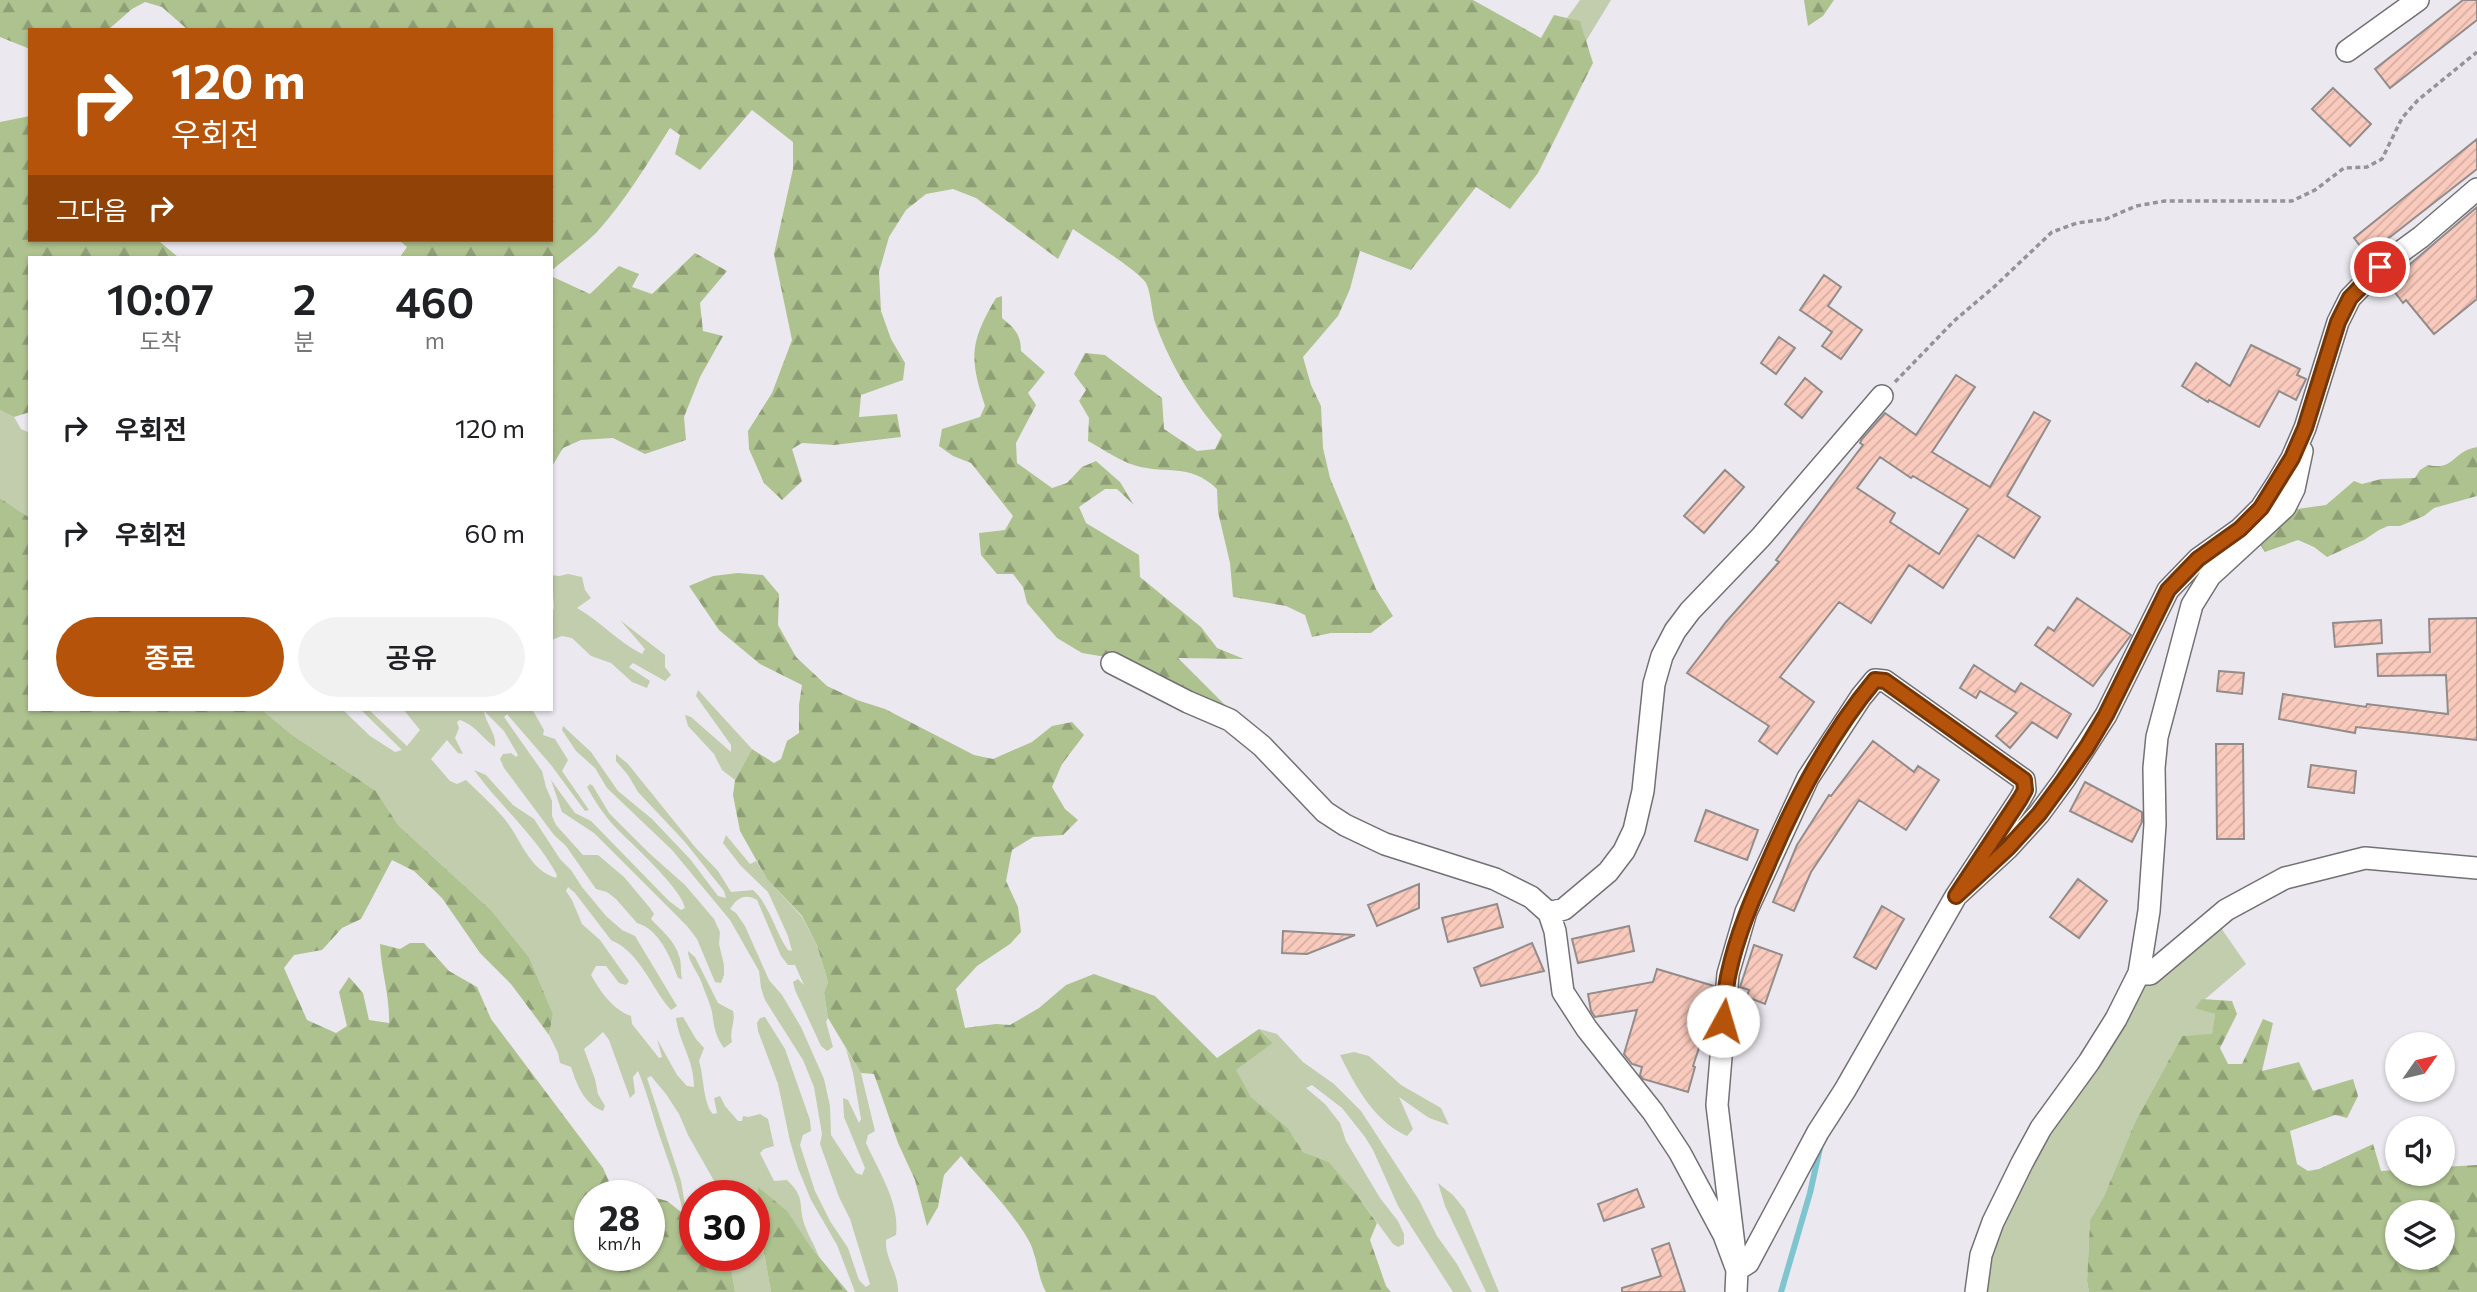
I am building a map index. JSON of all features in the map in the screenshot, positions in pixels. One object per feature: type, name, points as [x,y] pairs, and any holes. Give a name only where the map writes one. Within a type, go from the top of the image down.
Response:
[{"type":"street","points":[[2347,51],[2418,0]]},
{"type":"street","points":[[1956,896],[2008,848],[2039,814],[2087,747],[2106,715],[2168,590],[2198,559],[2240,529],[2261,508],[2292,458],[2305,428],[2338,322],[2350,298],[2380,267],[2421,237],[2477,189]]},
{"type":"street","points":[[1549,913],[1564,909],[1608,872],[1624,851],[1634,830],[1643,790],[1654,684],[1662,656],[1675,631],[1690,611],[1761,537],[1882,396]]},
{"type":"street","points":[[1976,1292],[1981,1255],[1993,1222],[2022,1163],[2041,1128],[2089,1062],[2116,1019],[2139,973],[2149,911],[2157,737],[2192,605],[2202,586],[2285,508],[2300,466],[2305,428]]},
{"type":"street","points":[[1112,663],[1230,720],[1262,746],[1325,812],[1345,825],[1385,844],[1495,879],[1531,897],[1549,913],[1555,930],[1563,992],[1587,1029],[1653,1112],[1680,1153],[1724,1235],[1737,1270]]},
{"type":"street","points":[[1736,1292],[1737,1270],[1717,1105],[1728,974],[1746,912],[1808,778],[1861,696],[1875,680],[1885,681],[2024,780],[2025,790],[1956,896],[1845,1090],[1818,1132],[1748,1263],[1737,1270]]},
{"type":"street","points":[[2139,973],[2150,974],[2227,910],[2285,878],[2365,858],[2477,868]]},
{"type":"path","points":[[1882,396],[1954,321],[2052,232],[2077,223],[2106,219],[2136,206],[2165,201],[2292,201],[2315,190],[2344,168],[2367,167],[2382,159],[2402,118],[2418,100],[2477,51]]},
{"type":"green space","points":[[0,0],[1473,0],[1541,38],[1554,15],[1580,21],[1593,63],[1538,173],[1510,209],[1476,187],[1411,270],[1360,251],[1350,289],[1338,316],[1303,357],[1311,385],[1321,406],[1323,448],[1330,478],[1376,589],[1393,616],[1371,633],[1331,633],[1312,637],[1305,615],[1286,606],[1233,597],[1230,563],[1218,512],[1217,489],[1206,480],[1185,472],[1152,469],[1128,463],[1088,441],[1089,418],[1079,401],[1086,390],[1074,374],[1085,353],[1105,355],[1162,398],[1164,429],[1197,451],[1215,449],[1222,435],[1193,397],[1169,356],[1154,320],[1146,283],[1124,263],[1073,229],[1058,259],[976,198],[953,189],[926,194],[906,210],[889,237],[879,272],[881,311],[891,339],[905,363],[903,380],[861,395],[859,417],[897,414],[901,437],[834,445],[802,443],[792,449],[802,481],[782,500],[764,483],[749,449],[748,431],[772,393],[792,340],[774,254],[793,169],[793,142],[752,110],[700,170],[675,154],[680,135],[670,128],[608,220],[553,269],[553,256],[401,256],[407,247],[401,242],[553,242],[553,28],[186,28],[162,7],[145,2],[132,9],[110,28],[28,28],[28,48],[0,37]]},
{"type":"green space","points":[[1580,0],[1611,0],[1586,41],[1580,22],[1567,18]]},
{"type":"green space","points":[[1804,0],[1834,0],[1823,16],[1808,26]]},
{"type":"green space","points":[[28,116],[28,242],[160,242],[177,256],[28,256],[28,413],[14,417],[0,410],[0,122]]},
{"type":"green space","points":[[695,253],[727,271],[700,303],[703,331],[723,336],[700,377],[684,417],[686,440],[645,454],[613,438],[581,440],[563,448],[553,465],[553,277],[590,294],[619,266],[639,274],[632,287],[652,294]]},
{"type":"green space","points":[[1002,296],[1002,318],[1016,332],[1021,351],[1045,372],[1028,393],[1036,405],[1016,443],[1017,463],[1052,488],[1067,483],[1082,467],[1096,461],[1120,482],[1134,505],[1117,489],[1105,489],[1079,507],[1086,523],[1139,555],[1140,577],[1201,627],[1217,648],[1244,659],[1178,658],[1249,729],[1112,658],[1082,653],[1057,638],[1027,603],[1023,587],[1013,574],[997,574],[981,555],[979,533],[1005,530],[1013,516],[971,463],[953,456],[939,446],[942,429],[980,417],[985,406],[976,375],[975,350],[987,313],[996,298]]},
{"type":"green space","points":[[0,410],[14,417],[21,429],[28,432],[28,517],[0,498]]},
{"type":"green space","points":[[2477,447],[2477,496],[2434,508],[2424,516],[2400,526],[2388,526],[2327,557],[2298,540],[2265,552],[2258,541],[2290,510],[2326,505],[2354,481],[2362,484],[2381,479],[2415,478],[2420,470],[2428,465],[2449,463],[2469,449]]},
{"type":"green space","points":[[0,498],[28,517],[28,711],[263,711],[291,734],[376,791],[398,825],[491,910],[529,957],[553,1014],[549,1035],[511,984],[480,953],[442,898],[414,871],[392,860],[361,919],[342,928],[322,950],[294,955],[284,968],[307,1020],[336,1033],[347,1026],[339,992],[349,977],[363,993],[369,1020],[389,1023],[380,944],[400,949],[410,943],[424,943],[449,971],[477,987],[491,1019],[603,1168],[608,1180],[574,1180],[574,1271],[665,1271],[665,1200],[679,1210],[679,1271],[732,1271],[735,1292],[0,1292]]},
{"type":"green space","points":[[738,573],[763,575],[779,594],[778,625],[796,657],[827,686],[885,709],[974,755],[993,759],[1032,742],[1052,726],[1072,722],[1084,735],[1062,764],[1052,787],[1065,809],[1078,820],[1063,835],[1033,837],[1012,850],[1006,881],[1018,907],[1021,932],[1010,944],[977,966],[956,989],[965,1028],[1010,1025],[1039,1008],[1066,985],[1094,974],[1155,996],[1217,1058],[1259,1029],[1273,1043],[1236,1070],[1251,1097],[1288,1128],[1303,1152],[1329,1162],[1377,1223],[1370,1240],[1386,1286],[1391,1292],[1046,1292],[1032,1247],[1022,1229],[961,1156],[944,1175],[938,1207],[927,1226],[915,1180],[898,1143],[874,1074],[861,1073],[828,1018],[824,993],[828,982],[817,945],[802,916],[767,879],[740,831],[733,795],[735,780],[752,749],[774,763],[781,759],[787,741],[799,733],[802,685],[760,664],[719,630],[689,586],[713,576]]},
{"type":"green space","points":[[568,574],[582,577],[585,590],[591,598],[577,608],[642,654],[645,649],[620,620],[665,655],[665,667],[671,675],[665,681],[633,663],[629,667],[650,681],[647,688],[632,682],[611,663],[591,656],[572,638],[562,636],[553,639],[553,575]]},
{"type":"green space","points":[[698,690],[752,749],[735,780],[722,770],[714,754],[688,726],[685,715],[691,717],[731,752],[731,745],[696,696]]},
{"type":"green space","points":[[263,711],[344,711],[370,736],[395,752],[402,750],[362,711],[370,711],[407,746],[420,730],[405,711],[484,711],[495,747],[470,725],[460,720],[457,722],[459,728],[455,738],[463,754],[458,753],[447,740],[431,759],[450,781],[457,784],[466,780],[502,816],[538,868],[556,878],[557,875],[539,847],[474,770],[486,775],[513,805],[534,819],[560,859],[606,916],[622,930],[635,936],[677,1006],[671,1010],[638,962],[611,940],[568,887],[566,891],[582,924],[600,940],[629,981],[626,985],[619,983],[606,966],[596,966],[591,975],[608,999],[631,1016],[632,1024],[659,1058],[662,1057],[657,1039],[677,1075],[687,1086],[694,1087],[692,1068],[676,1018],[683,1017],[704,1048],[699,1061],[705,1097],[713,1114],[717,1113],[714,1098],[720,1096],[738,1121],[742,1121],[743,1116],[760,1114],[768,1119],[774,1146],[760,1153],[774,1181],[787,1180],[797,1192],[805,1226],[819,1257],[770,1201],[770,1180],[714,1180],[679,1114],[651,1076],[647,1078],[681,1180],[679,1197],[638,1071],[633,1077],[635,1093],[630,1098],[609,1040],[603,1032],[584,1049],[598,1094],[605,1106],[603,1111],[586,1099],[571,1067],[560,1063],[549,1035],[553,1014],[529,957],[491,910],[398,825],[376,791],[291,734]]},
{"type":"green space","points":[[484,711],[533,711],[544,730],[543,735],[555,739],[568,760],[562,771],[589,810],[585,811],[551,765],[507,714],[504,717],[542,771],[552,801],[552,816],[556,825],[583,855],[598,855],[624,877],[650,908],[654,914],[651,919],[677,951],[682,979],[678,978],[668,953],[658,938],[645,926],[637,923],[616,899],[607,892],[596,889],[566,846],[554,835],[504,768],[500,759],[503,754],[511,753],[516,757],[518,755],[504,731]]},
{"type":"green space","points":[[563,726],[591,752],[618,791],[652,819],[690,859],[718,896],[726,898],[724,891],[685,842],[638,792],[616,761],[616,754],[628,764],[695,847],[718,871],[731,892],[753,890],[759,896],[788,950],[792,951],[788,936],[768,892],[741,866],[723,843],[726,835],[750,864],[756,861],[768,880],[802,917],[817,945],[828,982],[824,993],[828,1018],[826,1022],[833,1047],[827,1051],[821,1046],[795,990],[793,982],[798,979],[804,985],[795,965],[788,965],[781,956],[757,900],[742,898],[730,909],[745,926],[769,980],[782,995],[801,1027],[824,1079],[830,1106],[831,1135],[856,1173],[862,1175],[865,1168],[844,1117],[843,1098],[848,1100],[859,1123],[861,1119],[846,1049],[861,1073],[875,1131],[868,1135],[866,1143],[895,1211],[896,1235],[886,1240],[886,1247],[898,1292],[855,1292],[837,1245],[811,1200],[790,1141],[778,1084],[758,1031],[757,1023],[760,1018],[765,1017],[785,1049],[810,1120],[811,1131],[803,1135],[800,1145],[815,1191],[848,1248],[859,1280],[866,1287],[870,1284],[850,1219],[820,1144],[822,1134],[814,1087],[803,1060],[765,1000],[759,971],[730,920],[672,850],[607,788],[595,768],[576,751],[562,730]]},
{"type":"green space","points":[[551,780],[575,813],[591,821],[669,901],[681,910],[685,908],[666,879],[604,814],[587,787],[590,784],[593,786],[609,813],[685,885],[714,919],[720,932],[719,944],[724,965],[721,983],[715,982],[697,939],[687,926],[594,833],[562,812]]},
{"type":"green space","points":[[2219,925],[2246,964],[2196,1007],[2215,1014],[2212,1035],[2182,1036],[2135,1122],[2104,1196],[2090,1220],[2087,1281],[2089,1292],[1982,1292],[1989,1248],[2046,1130],[2147,984]]},
{"type":"green space","points":[[688,951],[695,957],[718,1003],[733,1011],[732,1042],[724,1048],[717,1035],[710,1005]]},
{"type":"green space","points":[[2202,999],[2232,1001],[2237,1014],[2220,1048],[2228,1064],[2242,1064],[2263,1019],[2273,1023],[2262,1071],[2299,1062],[2313,1091],[2353,1079],[2358,1096],[2347,1118],[2335,1115],[2290,1131],[2297,1164],[2308,1171],[2319,1169],[2373,1144],[2381,1171],[2385,1171],[2385,1186],[2455,1186],[2455,1166],[2477,1165],[2477,1292],[2089,1292],[2087,1281],[2090,1220],[2104,1196],[2135,1122],[2182,1036],[2212,1034],[2215,1014],[2195,1008]]},
{"type":"green space","points":[[1259,1029],[1277,1034],[1303,1062],[1334,1084],[1361,1111],[1419,1200],[1437,1236],[1457,1264],[1472,1292],[1453,1292],[1398,1206],[1373,1150],[1342,1108],[1312,1085],[1306,1088],[1325,1104],[1340,1123],[1346,1141],[1380,1198],[1398,1221],[1404,1234],[1404,1244],[1398,1247],[1329,1162],[1303,1152],[1288,1128],[1251,1097],[1235,1070],[1273,1043]]},
{"type":"green space","points":[[1354,1052],[1369,1056],[1401,1085],[1441,1108],[1449,1125],[1429,1118],[1399,1097],[1413,1129],[1407,1136],[1385,1122],[1359,1091],[1340,1055]]},
{"type":"green space","points":[[1438,1183],[1453,1195],[1465,1210],[1499,1292],[1486,1292],[1445,1206]]},
{"type":"green space","points":[[770,1197],[787,1211],[810,1246],[848,1292],[771,1292],[767,1271],[770,1271]]},
{"type":"green space","points":[[732,1271],[767,1271],[771,1292],[735,1292]]},
{"type":"building","points":[[2463,0],[2477,0],[2477,20],[2390,88],[2375,69]]},
{"type":"building","points":[[2333,88],[2371,124],[2350,146],[2312,109]]},
{"type":"building","points":[[2477,139],[2477,169],[2367,255],[2354,238]]},
{"type":"building","points":[[2477,207],[2477,299],[2434,334],[2406,300],[2403,303],[2388,283]]},
{"type":"building","points":[[1824,275],[1841,287],[1828,306],[1862,330],[1841,359],[1822,346],[1832,332],[1800,310]]},
{"type":"building","points":[[1779,337],[1795,348],[1776,374],[1761,363]]},
{"type":"building","points":[[2251,345],[2300,369],[2297,375],[2306,379],[2296,400],[2279,391],[2259,427],[2182,386],[2196,363],[2230,386]]},
{"type":"building","points":[[1956,375],[1975,387],[1932,452],[1990,487],[2034,412],[2050,421],[2007,496],[2040,517],[2014,558],[1978,535],[1943,588],[1909,565],[1871,623],[1839,602],[1780,677],[1814,702],[1777,754],[1759,741],[1769,726],[1687,673],[1726,622],[1779,562],[1776,560],[1863,445],[1860,443],[1862,439],[1885,413],[1916,435]],"holes":[[[1880,457],[1911,478],[1913,476],[1968,509],[1939,554],[1890,522],[1895,513],[1857,488]]]},
{"type":"building","points":[[1805,378],[1822,392],[1802,418],[1785,404]]},
{"type":"building","points":[[1725,470],[1744,487],[1704,533],[1684,516]]},
{"type":"building","points":[[2077,598],[2131,635],[2093,686],[2035,645],[2048,627],[2054,631]]},
{"type":"building","points":[[2477,618],[2477,740],[2356,727],[2355,733],[2279,719],[2283,694],[2366,707],[2367,704],[2448,714],[2446,675],[2378,676],[2377,654],[2430,652],[2429,619]]},
{"type":"building","points":[[2381,620],[2382,643],[2335,647],[2333,623]]},
{"type":"building","points":[[1974,665],[2015,692],[2021,683],[2071,714],[2057,738],[2032,722],[2010,748],[1996,736],[2017,713],[1980,691],[1976,698],[1960,688]]},
{"type":"building","points":[[2219,671],[2244,673],[2242,694],[2217,691]]},
{"type":"building","points":[[1873,741],[1914,772],[1918,766],[1939,780],[1906,830],[1859,800],[1811,872],[1794,911],[1773,902],[1797,845],[1829,795],[1831,796]]},
{"type":"building","points":[[2216,744],[2243,744],[2244,839],[2217,839]]},
{"type":"building","points":[[2311,765],[2356,771],[2354,793],[2308,787]]},
{"type":"building","points":[[2085,782],[2142,812],[2142,822],[2132,842],[2070,811]]},
{"type":"building","points":[[1706,810],[1758,830],[1747,860],[1695,841]]},
{"type":"building","points":[[2078,879],[2107,901],[2079,938],[2050,917]]},
{"type":"building","points":[[1419,884],[1419,908],[1377,926],[1368,905]]},
{"type":"building","points":[[1497,904],[1503,927],[1448,942],[1442,918]]},
{"type":"building","points":[[1882,906],[1904,919],[1876,969],[1854,957]]},
{"type":"building","points":[[1629,926],[1634,951],[1578,963],[1572,939]]},
{"type":"building","points":[[1283,931],[1355,935],[1307,954],[1282,953]]},
{"type":"building","points":[[1532,943],[1544,971],[1481,986],[1474,968]]},
{"type":"building","points":[[1754,945],[1782,955],[1765,1004],[1747,997],[1749,990],[1740,987]]},
{"type":"building","points":[[1657,969],[1714,986],[1701,1029],[1705,1030],[1688,1092],[1643,1079],[1640,1075],[1642,1067],[1632,1064],[1624,1054],[1637,1010],[1595,1017],[1591,1011],[1588,994],[1653,982]]},
{"type":"building","points":[[1637,1189],[1644,1207],[1604,1221],[1598,1204]]},
{"type":"building","points":[[1669,1243],[1685,1292],[1622,1292],[1622,1288],[1661,1276],[1652,1249]]},
{"type":"waterway","points":[[1781,1292],[1810,1193],[1820,1148]]},
{"type":"route","points":[[1723,1021],[1728,974],[1746,912],[1808,778],[1861,696],[1875,680],[1885,681],[2024,780],[2025,790],[2020,799],[1956,896],[2008,848],[2039,814],[2087,747],[2106,715],[2168,590],[2198,559],[2240,529],[2261,508],[2292,458],[2305,428],[2338,322],[2350,298],[2380,267]]}]
